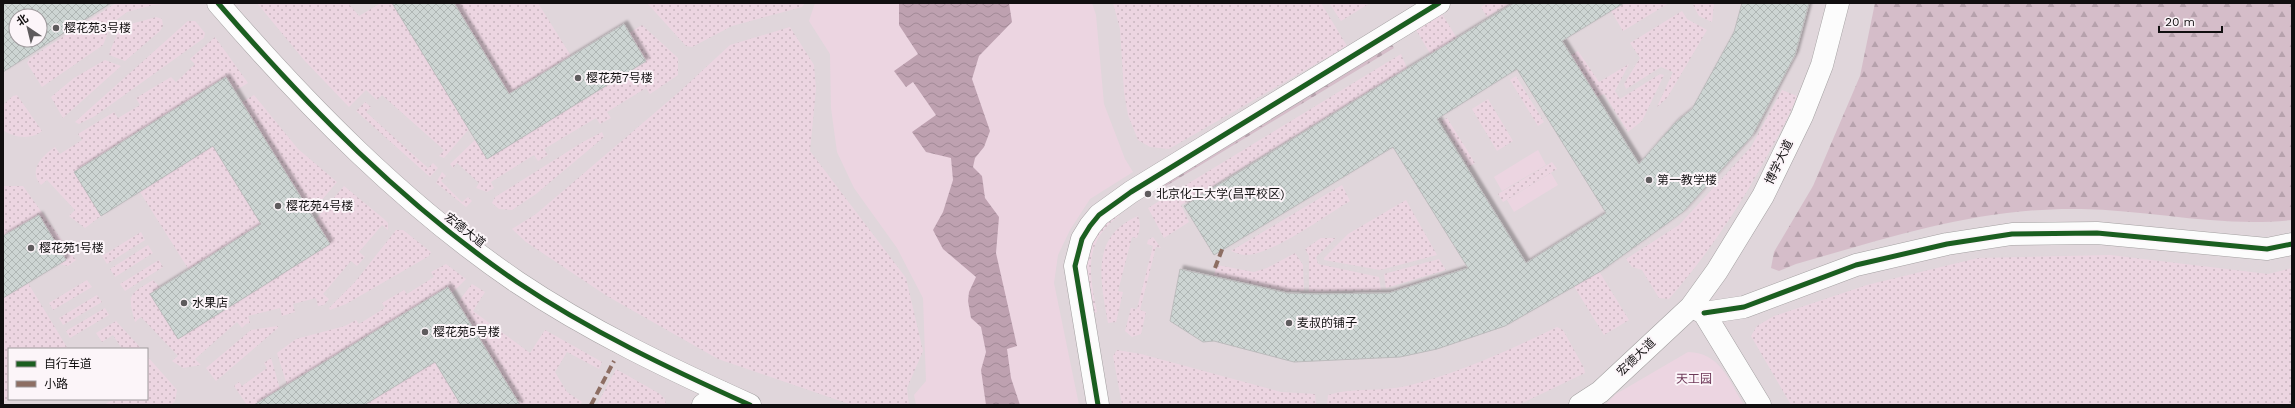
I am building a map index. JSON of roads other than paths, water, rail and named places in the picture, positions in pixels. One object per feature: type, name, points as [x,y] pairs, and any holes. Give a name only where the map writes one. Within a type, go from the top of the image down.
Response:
[{"type":"street","name":"宏德大道","points":[[218,3],[281,75],[336,131],[412,201],[456,237],[518,282],[633,350],[750,405]]},
{"type":"street","points":[[1098,405],[1075,266],[1082,239],[1099,214],[1132,192],[1439,3]]},
{"type":"street","name":"博学大道","points":[[1697,310],[1717,271],[1763,196],[1802,116],[1822,65],[1838,3]]},
{"type":"street","points":[[1760,405],[1697,310],[1744,307],[1856,265],[1947,244],[2012,234],[2097,233],[2267,249],[2292,244]]},
{"type":"street","name":"宏德大道","points":[[1580,405],[1600,392],[1697,310]]},
{"type":"street","points":[[703,405],[721,392]]},
{"type":"water","points":[[899,3],[1009,3],[1012,22],[979,56],[972,79],[990,131],[984,147],[975,158],[973,167],[982,176],[985,198],[999,217],[996,253],[1017,346],[1007,349],[1011,378],[1020,405],[986,405],[981,370],[986,352],[981,327],[971,318],[968,301],[969,292],[976,277],[943,249],[933,230],[943,212],[953,180],[951,158],[926,152],[912,132],[936,115],[913,82],[906,87],[894,71],[918,54],[899,25]]},
{"type":"place","name":"樱花苑3号楼","points":[[56,28]]},
{"type":"place","name":"樱花苑7号楼","points":[[578,78]]},
{"type":"place","name":"第一教学楼","points":[[1649,180]]},
{"type":"place","name":"北京化工大学(昌平校区)","points":[[1148,194]]},
{"type":"place","name":"樱花苑4号楼","points":[[278,206]]},
{"type":"place","name":"樱花苑1号楼","points":[[31,248]]},
{"type":"place","name":"水果店","points":[[184,303]]},
{"type":"place","name":"麦叔的铺子","points":[[1289,323]]},
{"type":"place","name":"樱花苑5号楼","points":[[425,332]]},
{"type":"park label","name":"天工园","points":[[1694,379]]}]
